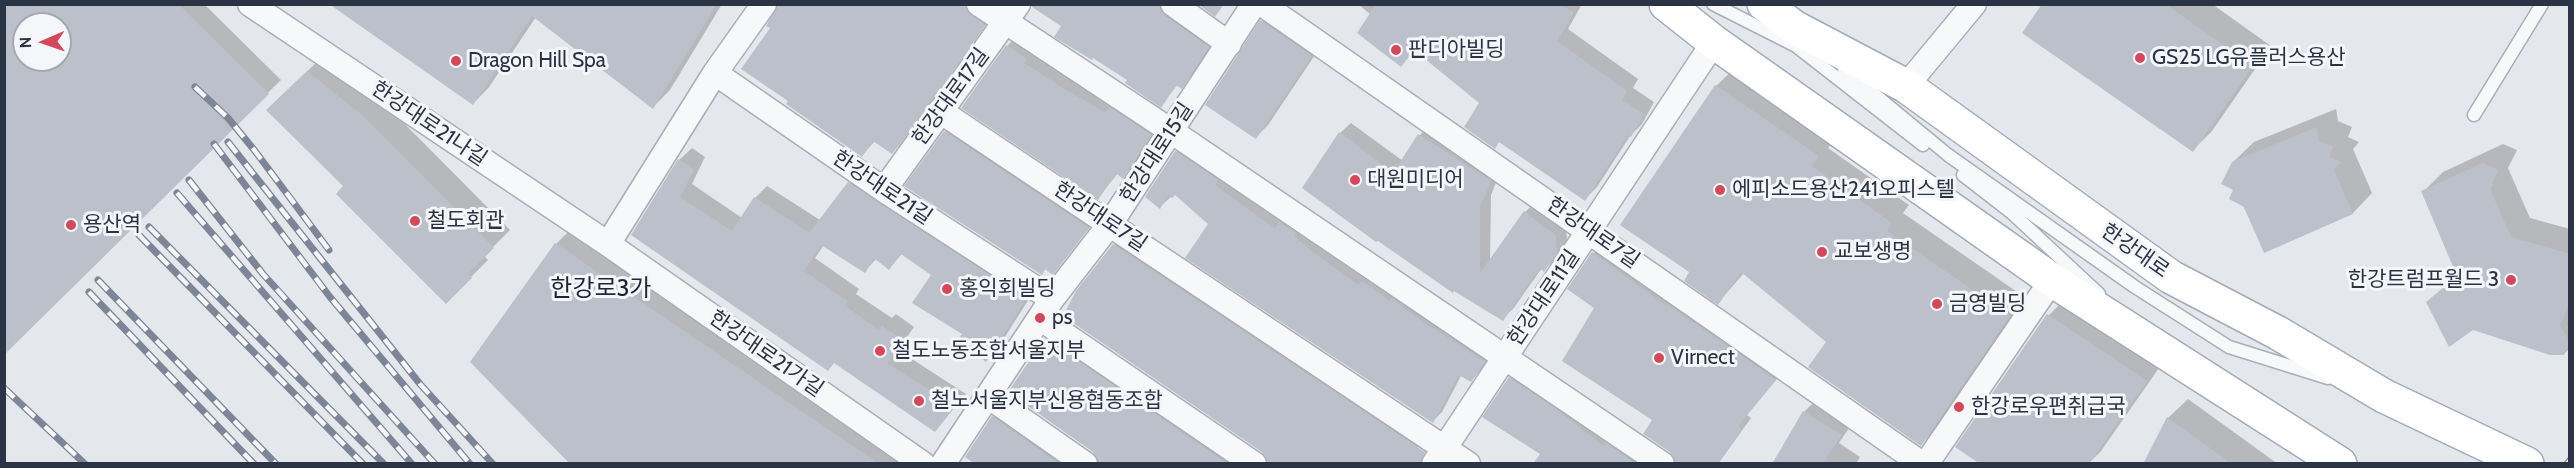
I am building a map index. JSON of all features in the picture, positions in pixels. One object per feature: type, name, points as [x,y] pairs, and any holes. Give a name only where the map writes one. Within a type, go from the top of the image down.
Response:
[{"type":"main road","points":[[1666,4],[1714,42],[2052,280],[2340,464]]},
{"type":"main road","name":"한강대로","points":[[1764,4],[1794,27],[1906,86],[2170,277],[2278,333],[2384,396],[2520,460]]},
{"type":"street","name":"한강대로21나길","points":[[250,4],[608,244]]},
{"type":"street","points":[[608,244],[715,73],[764,4]]},
{"type":"street","points":[[979,4],[1013,14],[1171,131],[1662,464]]},
{"type":"street","points":[[1173,4],[1229,44]]},
{"type":"street","name":"한강대로15길","points":[[943,464],[1046,308],[1110,224],[1254,4]]},
{"type":"street","name":"한강대로7길","points":[[1262,4],[1924,464],[2052,280]]},
{"type":"street","points":[[1906,86],[1974,4]]},
{"type":"street","name":"한강대로17길","points":[[884,190],[1013,14]]},
{"type":"street","name":"한강대로11길","points":[[1439,456],[1714,42]]},
{"type":"street","name":"한강대로21길","points":[[715,73],[884,190],[1046,308]]},
{"type":"street","name":"한강대로7길","points":[[940,111],[1110,224],[1439,456],[1468,464]]},
{"type":"street","name":"한강대로21가길","points":[[608,244],[923,464]]},
{"type":"street","points":[[1046,308],[1254,464]]},
{"type":"street","points":[[988,396],[1085,464]]},
{"type":"lane","points":[[1713,4],[1796,46],[2012,213],[2153,344]]},
{"type":"lane","points":[[2474,115],[2542,4]]},
{"type":"lane","points":[[1794,27],[1948,155],[2125,280],[2229,347],[2384,396]]},
{"type":"building","name":"용산역","points":[[4,4],[178,4],[269,94],[4,355]]},
{"type":"building","name":"Dragon Hill Spa","points":[[329,4],[717,4],[653,109],[532,16],[473,105]]},
{"type":"building","points":[[778,4],[965,4],[971,15],[985,25],[892,154],[873,141],[862,157],[786,104],[788,101],[741,69],[770,28],[766,26]]},
{"type":"building","points":[[1032,4],[1159,4],[1165,16],[1209,47],[1182,89],[1176,85],[1161,108],[1125,83],[1127,80],[1054,37],[1061,26],[1032,7]]},
{"type":"building","points":[[1198,4],[1224,4],[1215,17]]},
{"type":"building","points":[[1376,4],[1559,4],[1574,13],[1557,41],[1627,91],[1622,100],[1644,114],[1631,137],[1628,135],[1585,201],[1499,142],[1495,149],[1464,127],[1479,103],[1414,50],[1401,67],[1357,33]]},
{"type":"building","points":[[2042,4],[2165,4],[2253,66],[2193,152],[2022,33]]},
{"type":"building","points":[[1260,20],[1312,56],[1256,139],[1205,105]]},
{"type":"building","points":[[1006,45],[1027,59],[1024,63],[1069,92],[1106,113],[1110,107],[1151,135],[1123,179],[1116,173],[1098,200],[961,108]]},
{"type":"building","name":"철도회관","points":[[307,71],[362,115],[494,248],[468,274],[472,278],[446,304],[336,194],[343,186],[266,110]]},
{"type":"building","points":[[1715,85],[1819,156],[1812,166],[1892,223],[1887,231],[2010,316],[1921,446],[1808,367],[1826,342],[1741,272],[1718,305],[1684,281],[1689,272],[1620,225]]},
{"type":"building","name":"한강트럼프월드 3","points":[[2317,127],[2318,141],[2333,146],[2329,157],[2341,162],[2334,170],[2353,214],[2264,253],[2244,207],[2229,199],[2233,190],[2221,184],[2232,162]]},
{"type":"building","points":[[944,131],[1089,228],[1053,275],[1045,269],[1042,275],[904,186]]},
{"type":"building","points":[[1339,132],[1393,173],[1418,134],[1491,181],[1480,207],[1480,273],[1524,211],[1556,236],[1557,253],[1544,272],[1540,268],[1503,321],[1454,291],[1453,293],[1378,241],[1376,242],[1302,188]]},
{"type":"building","points":[[1175,151],[1218,180],[1215,185],[1275,229],[1279,222],[1296,233],[1294,236],[1309,249],[1358,285],[1361,281],[1390,301],[1392,298],[1410,313],[1485,362],[1471,382],[1459,375],[1433,423],[1185,258],[1208,224],[1175,195],[1172,198],[1168,195],[1160,209],[1145,197]]},
{"type":"building","points":[[678,159],[694,170],[680,197],[732,231],[754,197],[809,233],[848,182],[1026,299],[986,362],[957,340],[962,334],[912,303],[931,275],[901,254],[889,270],[874,258],[865,273],[821,245],[804,271],[848,302],[845,306],[879,330],[882,326],[903,340],[887,363],[955,407],[935,432],[834,363],[828,371],[631,235]]},
{"type":"building","name":"한강트럼프월드 3","points":[[2483,163],[2498,170],[2490,189],[2511,237],[2570,254],[2570,304],[2560,325],[2570,342],[2564,355],[2550,355],[2473,330],[2449,347],[2426,302],[2457,276],[2421,191]]},
{"type":"building","points":[[555,243],[879,464],[570,464],[470,362]]},
{"type":"building","points":[[1113,244],[1425,452],[1420,464],[1268,464],[1262,452],[1063,316],[1076,291]]},
{"type":"building","points":[[1592,252],[1776,380],[1738,426],[1742,429],[1718,464],[1676,464],[1670,452],[1643,434],[1652,420],[1562,361],[1594,308],[1567,289]]},
{"type":"building","points":[[2047,314],[2147,381],[2089,464],[1980,464],[1955,447]]},
{"type":"building","points":[[1045,338],[1228,464],[1099,464],[1093,452],[1008,392]]},
{"type":"building","points":[[1509,377],[1559,411],[1603,446],[1605,442],[1636,464],[1533,464],[1540,454],[1482,417]]},
{"type":"building","points":[[1803,411],[1842,435],[1822,464],[1772,464]]},
{"type":"building","points":[[992,416],[1059,464],[975,464],[965,457]]},
{"type":"building","points":[[2167,417],[2232,464],[2143,464]]},
{"type":"railway","points":[[195,87],[228,118],[329,250]]},
{"type":"railway","points":[[228,142],[420,384],[493,464]]},
{"type":"railway","points":[[214,144],[330,297],[470,464]]},
{"type":"railway","points":[[189,180],[263,274],[435,464]]},
{"type":"railway","points":[[177,193],[412,464]]},
{"type":"railway","points":[[149,227],[384,464]]},
{"type":"railway","points":[[139,235],[363,464]]},
{"type":"railway","points":[[98,280],[276,464]]},
{"type":"railway","points":[[89,292],[254,464]]},
{"type":"railway","points":[[4,388],[85,464]]},
{"type":"railway","points":[[2567,464],[2570,460]]},
{"type":"place","name":"판디아빌딩","points":[[1396,50]]},
{"type":"place","name":"GS25 LG유플러스용산","points":[[2140,58]]},
{"type":"place","name":"Dragon Hill Spa","points":[[456,61]]},
{"type":"place","name":"대원미디어","points":[[1355,180]]},
{"type":"place","name":"에피소드용산241오피스텔","points":[[1720,190]]},
{"type":"place","name":"철도회관","points":[[415,221]]},
{"type":"place","name":"용산역","points":[[71,225]]},
{"type":"place","name":"교보생명","points":[[1822,252]]},
{"type":"place","name":"한강트럼프월드 3","points":[[2511,280]]},
{"type":"place","name":"홍익회빌딩","points":[[947,289]]},
{"type":"place","name":"금영빌딩","points":[[1937,304]]},
{"type":"place","name":"ps","points":[[1040,318]]},
{"type":"place","name":"철도노동조합서울지부","points":[[880,351]]},
{"type":"place","name":"Virnect","points":[[1659,358]]},
{"type":"place","name":"철노서울지부신용협동조합","points":[[919,401]]},
{"type":"place","name":"한강로우편취급국","points":[[1959,407]]},
{"type":"district","name":"한강로3가","points":[[601,289]]}]
